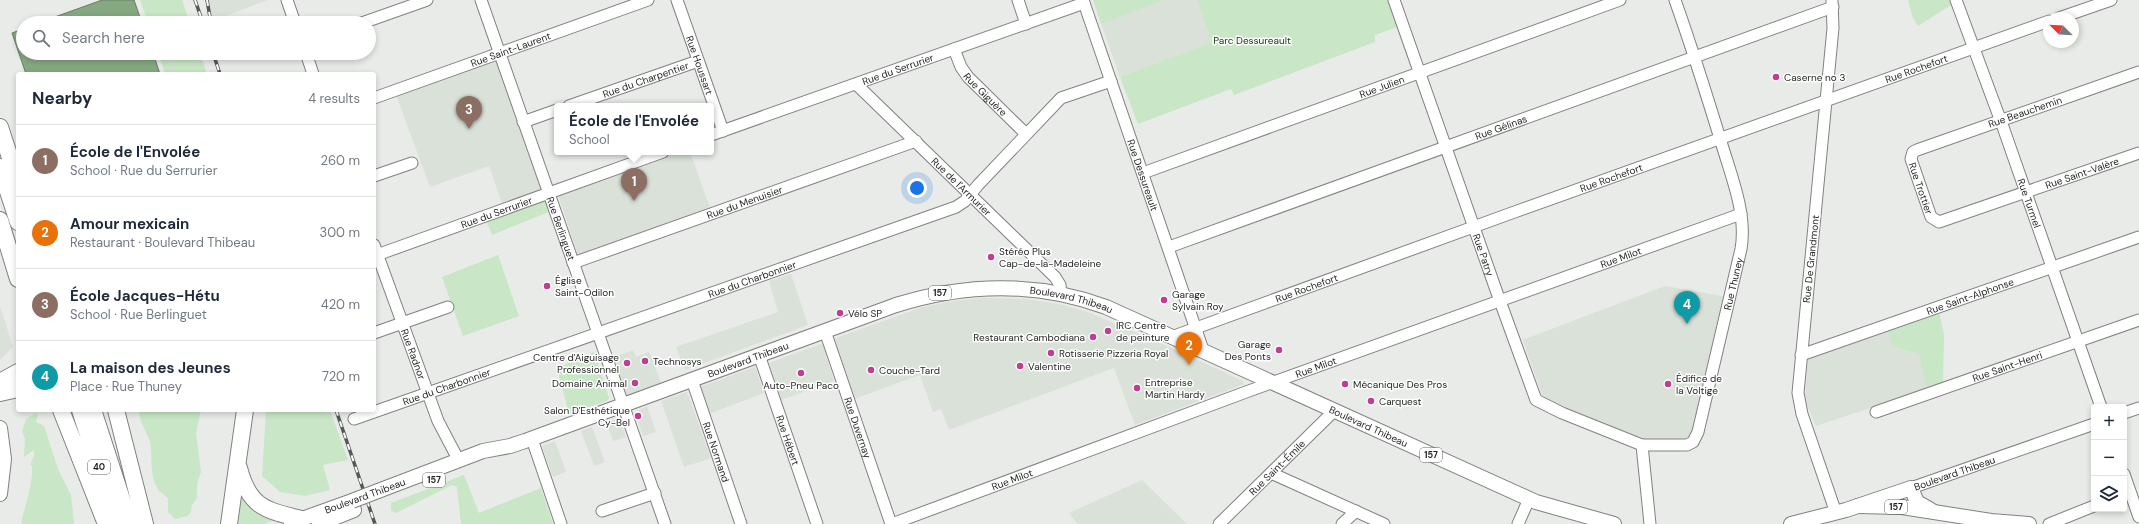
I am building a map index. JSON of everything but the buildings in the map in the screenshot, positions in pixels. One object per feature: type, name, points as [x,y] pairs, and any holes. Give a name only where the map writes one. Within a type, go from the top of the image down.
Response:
[{"type":"highway","points":[[0,113],[16,152]]},
{"type":"highway","points":[[0,127],[16,176]]},
{"type":"highway","points":[[0,167],[16,216]]},
{"type":"highway","points":[[0,220],[16,272]]},
{"type":"highway","points":[[0,382],[16,373]]},
{"type":"highway","points":[[0,393],[16,389]]},
{"type":"highway","points":[[62,412],[106,524]]},
{"type":"highway","name":"40","points":[[81,412],[118,524]]},
{"type":"highway","name":"40","points":[[94,412],[130,524]]},
{"type":"highway","points":[[117,412],[145,524]]},
{"type":"highway","points":[[220,524],[234,412]]},
{"type":"highway","points":[[230,524],[245,412]]},
{"type":"highway","points":[[238,464],[245,487],[257,503],[272,512],[295,522]]},
{"type":"main road","name":"Boulevard Thibeau","points":[[295,522],[354,505],[483,451],[510,446],[532,439],[901,303],[953,291],[1008,288],[1061,294],[1106,307],[1174,336],[1272,383],[1529,499],[1564,511],[1614,524]]},
{"type":"main road","points":[[0,428],[4,459],[0,494]]},
{"type":"main road","name":"Boulevard Thibeau","points":[[380,495],[487,460],[510,446]]},
{"type":"main road","name":"Boulevard Thibeau","points":[[1791,524],[1836,513],[1911,488]]},
{"type":"main road","name":"157","points":[[1911,488],[1917,502],[1933,511]]},
{"type":"main road","name":"Boulevard Thibeau","points":[[319,524],[354,505]]},
{"type":"main road","name":"157","points":[[1858,506],[1897,507],[1933,511],[1991,521],[2029,524]]},
{"type":"street","points":[[287,0],[293,16]]},
{"type":"street","points":[[376,18],[426,0]]},
{"type":"street","name":"Rue Berlinguet","points":[[481,0],[665,524]]},
{"type":"street","name":"Rue Saint-Laurent","points":[[376,97],[499,52],[648,0]]},
{"type":"street","name":"Rue Houssart","points":[[677,0],[713,103]]},
{"type":"street","points":[[1018,0],[1026,24]]},
{"type":"street","name":"Rue Julien","points":[[1143,173],[1620,0]]},
{"type":"street","name":"Rue Thuney","points":[[1642,445],[1687,445],[1693,442],[1698,435],[1741,249],[1743,229],[1741,214],[1720,139],[1675,0]]},
{"type":"street","name":"Rue Turmel","points":[[1956,0],[2001,120],[2100,404]]},
{"type":"street","points":[[2076,12],[2111,0]]},
{"type":"street","name":"Rue Patry","points":[[1397,1],[1420,73],[1499,300],[1534,395],[1538,402],[1642,445]]},
{"type":"street","name":"Rue du Serrurier","points":[[714,134],[1026,24],[1084,2]]},
{"type":"street","name":"Rue Dessureault","points":[[1084,2],[1197,328],[1203,350]]},
{"type":"street","name":"Rue Gélinas","points":[[1169,247],[1694,57],[1832,4]]},
{"type":"street","name":"Rue De Grandmont","points":[[1832,4],[1833,28],[1798,388],[1800,407],[1836,513]]},
{"type":"street","name":"Rue Rochefort","points":[[1174,336],[1474,227],[2043,24]]},
{"type":"street","name":"Rue Giguère","points":[[954,49],[961,67],[968,76],[1026,134]]},
{"type":"street","points":[[308,60],[312,72]]},
{"type":"street","name":"Rue du Charpentier","points":[[578,103],[698,61]]},
{"type":"street","name":"Rue Beauchemin","points":[[1912,154],[1917,150],[2139,72]]},
{"type":"street","name":"Rue du Charbonnier","points":[[376,411],[956,207],[971,194],[1026,134],[1063,97],[1111,81]]},
{"type":"street","name":"Rue de l'Armurier","points":[[856,84],[1055,277],[1060,285],[1061,294]]},
{"type":"street","name":"Rue Houssart","points":[[714,105],[723,130]]},
{"type":"street","points":[[523,122],[554,111]]},
{"type":"street","name":"Rue du Menuisier","points":[[573,263],[916,141]]},
{"type":"street","name":"Rue Saint-Valère","points":[[1934,221],[1941,221],[2026,193],[2139,153]]},
{"type":"street","name":"Rue Trottier","points":[[1912,154],[1912,161],[1930,214],[1934,221]]},
{"type":"street","name":"Rue du Serrurier","points":[[376,252],[655,155]]},
{"type":"street","points":[[376,175],[412,162]]},
{"type":"street","name":"Rue Milot","points":[[891,524],[1499,300],[1741,214]]},
{"type":"street","name":"Rue Saint-Alphonse","points":[[1801,355],[2139,237]]},
{"type":"street","name":"Rue Radnor","points":[[376,255],[440,427],[459,461]]},
{"type":"street","points":[[376,332],[448,308]]},
{"type":"street","name":"Rue Saint-Henri","points":[[1876,412],[2139,320]]},
{"type":"street","name":"Rue Duvernay","points":[[825,331],[891,524]]},
{"type":"street","name":"Rue Hébert","points":[[759,356],[817,524]]},
{"type":"street","name":"Rue Normand","points":[[692,380],[741,524]]},
{"type":"street","points":[[2127,412],[2139,408]]},
{"type":"street","name":"Rue Saint-Émile","points":[[1219,524],[1334,411]]},
{"type":"street","name":"Rue du Charbonnier","points":[[354,419],[374,412]]},
{"type":"street","name":"Boulevard Thibeau","points":[[1911,488],[2091,425]]},
{"type":"street","points":[[532,439],[562,524]]},
{"type":"street","points":[[1642,445],[1650,524]]},
{"type":"street","points":[[1271,472],[1384,524]]},
{"type":"street","points":[[2125,476],[2139,517]]},
{"type":"street","points":[[602,511],[654,493]]},
{"type":"street","points":[[1518,524],[1529,499]]},
{"type":"street","points":[[2049,524],[2091,507]]},
{"type":"street","points":[[1342,524],[1356,511]]},
{"type":"shaded area","points":[[102,0],[134,0],[140,16],[57,16]]},
{"type":"shaded area","points":[[207,0],[268,0],[226,16],[208,16]]},
{"type":"shaded area","points":[[1165,0],[1197,0],[1212,42],[1120,77],[1101,24]]},
{"type":"shaded area","points":[[16,32],[16,45],[12,33]]},
{"type":"shaded area","points":[[499,53],[552,190],[503,206],[489,166],[430,187],[395,92]]},
{"type":"shaded area","points":[[21,60],[155,60],[159,72],[25,72]]},
{"type":"shaded area","points":[[661,155],[691,155],[711,211],[579,258],[557,192]]},
{"type":"shaded area","points":[[791,274],[808,325],[685,370],[676,347],[778,312],[769,281]]},
{"type":"shaded area","points":[[1665,286],[1733,298],[1691,438],[1651,441],[1556,407],[1542,395],[1523,340]]},
{"type":"shaded area","points":[[982,298],[1026,299],[1058,304],[1088,312],[1176,350],[1243,381],[1244,384],[1135,425],[1114,368],[949,430],[941,409],[933,412],[920,375],[854,399],[833,339],[923,307],[954,301]]},
{"type":"shaded area","points":[[0,306],[13,347],[0,360]]},
{"type":"shaded area","points":[[1924,316],[1943,384],[1816,426],[1805,400],[1808,356]]},
{"type":"shaded area","points":[[821,344],[823,345],[834,381],[781,400],[769,363]]},
{"type":"shaded area","points":[[633,350],[636,357],[649,352],[663,388],[626,402],[612,358]]},
{"type":"shaded area","points":[[755,367],[764,393],[709,414],[700,387]]},
{"type":"shaded area","points":[[687,392],[711,458],[684,467],[661,401]]},
{"type":"shaded area","points":[[647,406],[656,432],[643,436],[635,412]]},
{"type":"shaded area","points":[[619,418],[626,437],[613,441],[606,422]]},
{"type":"shaded area","points":[[592,427],[605,462],[594,466],[581,431]]},
{"type":"shaded area","points":[[555,441],[566,472],[553,477],[542,446]]},
{"type":"shaded area","points":[[1142,480],[1187,524],[1078,524],[1069,513]]},
{"type":"green space","points":[[140,0],[182,0],[188,16],[146,16]]},
{"type":"green space","points":[[1093,0],[1165,0],[1101,24]]},
{"type":"green space","name":"Parc Dessureault","points":[[1197,0],[1394,0],[1403,25],[1375,35],[1375,42],[1234,95],[1231,89],[1138,124],[1120,77],[1212,42]]},
{"type":"green space","points":[[1908,0],[1955,0],[1956,2],[1918,26],[1913,18]]},
{"type":"green space","points":[[160,60],[202,60],[206,72],[164,72]]},
{"type":"green space","points":[[553,193],[558,208],[492,235],[485,217]]},
{"type":"green space","points":[[498,255],[519,316],[463,336],[442,277]]},
{"type":"green space","points":[[1939,311],[1944,335],[1943,384],[1926,386],[1919,354],[1893,346],[1887,329]]},
{"type":"green space","points":[[594,352],[609,398],[607,401],[569,414],[557,368]]},
{"type":"green space","points":[[139,412],[201,412],[196,433],[201,472],[197,483],[197,498],[192,505],[191,512],[188,516],[175,519],[168,512],[168,499],[158,490],[153,477],[150,442]]},
{"type":"green space","points":[[266,412],[331,412],[348,460],[323,465],[330,490],[305,496],[280,492],[262,476]]},
{"type":"green space","points":[[35,413],[38,415],[36,422],[44,426],[58,469],[71,495],[74,524],[21,524],[30,488],[32,466],[30,465],[34,455],[34,450],[24,457],[25,439],[22,431],[26,419]]},
{"type":"green space","points":[[464,475],[479,513],[541,488],[553,524],[461,524],[457,487],[452,485],[396,513],[391,511],[391,503]]},
{"type":"green space","points":[[238,480],[277,519],[264,524],[234,524]]},
{"type":"railway","points":[[195,0],[201,16]]},
{"type":"railway","points":[[207,0],[210,16]]},
{"type":"railway","points":[[215,60],[219,72]]},
{"type":"railway","points":[[337,412],[375,524]]},
{"type":"place","name":"Caserne no 3","points":[[1776,77]]},
{"type":"place","name":"École Jacques-Hétu","points":[[469,129]]},
{"type":"place","name":"École de l'Envolée","points":[[634,201]]},
{"type":"place","name":"Stéréo Plus Cap-de-la-Madeleine","points":[[991,257]]},
{"type":"place","name":"Église Saint-Odilon","points":[[547,286]]},
{"type":"place","name":"Garage Sylvain Roy","points":[[1164,300]]},
{"type":"place","name":"Vélo SP","points":[[840,313]]},
{"type":"place","name":"La maison des Jeunes","points":[[1687,324]]},
{"type":"place","name":"IRC Centre de peinture","points":[[1108,331]]},
{"type":"place","name":"Restaurant Cambodiana","points":[[1093,337]]},
{"type":"place","name":"Garage Des Ponts","points":[[1279,350]]},
{"type":"place","name":"Rotisserie Pizzeria Royal","points":[[1051,353]]},
{"type":"place","name":"Technosys","points":[[645,361]]},
{"type":"place","name":"Centre d'Aiguisage Professionnel","points":[[627,363]]},
{"type":"place","name":"Amour mexicain","points":[[1189,365]]},
{"type":"place","name":"Valentine","points":[[1020,366]]},
{"type":"place","name":"Couche-Tard","points":[[871,370]]},
{"type":"place","name":"Auto-Pneu Paco","points":[[801,373]]},
{"type":"place","name":"Domaine Animal","points":[[635,383]]},
{"type":"place","name":"Mécanique Des Pros","points":[[1345,384]]},
{"type":"place","name":"Édifice de la Voltige","points":[[1668,384]]},
{"type":"place","name":"Entreprise Martin Hardy","points":[[1137,388]]},
{"type":"place","name":"Carquest","points":[[1371,401]]},
{"type":"place","name":"Salon D'Esthétique Cy-Bel","points":[[638,416]]}]
